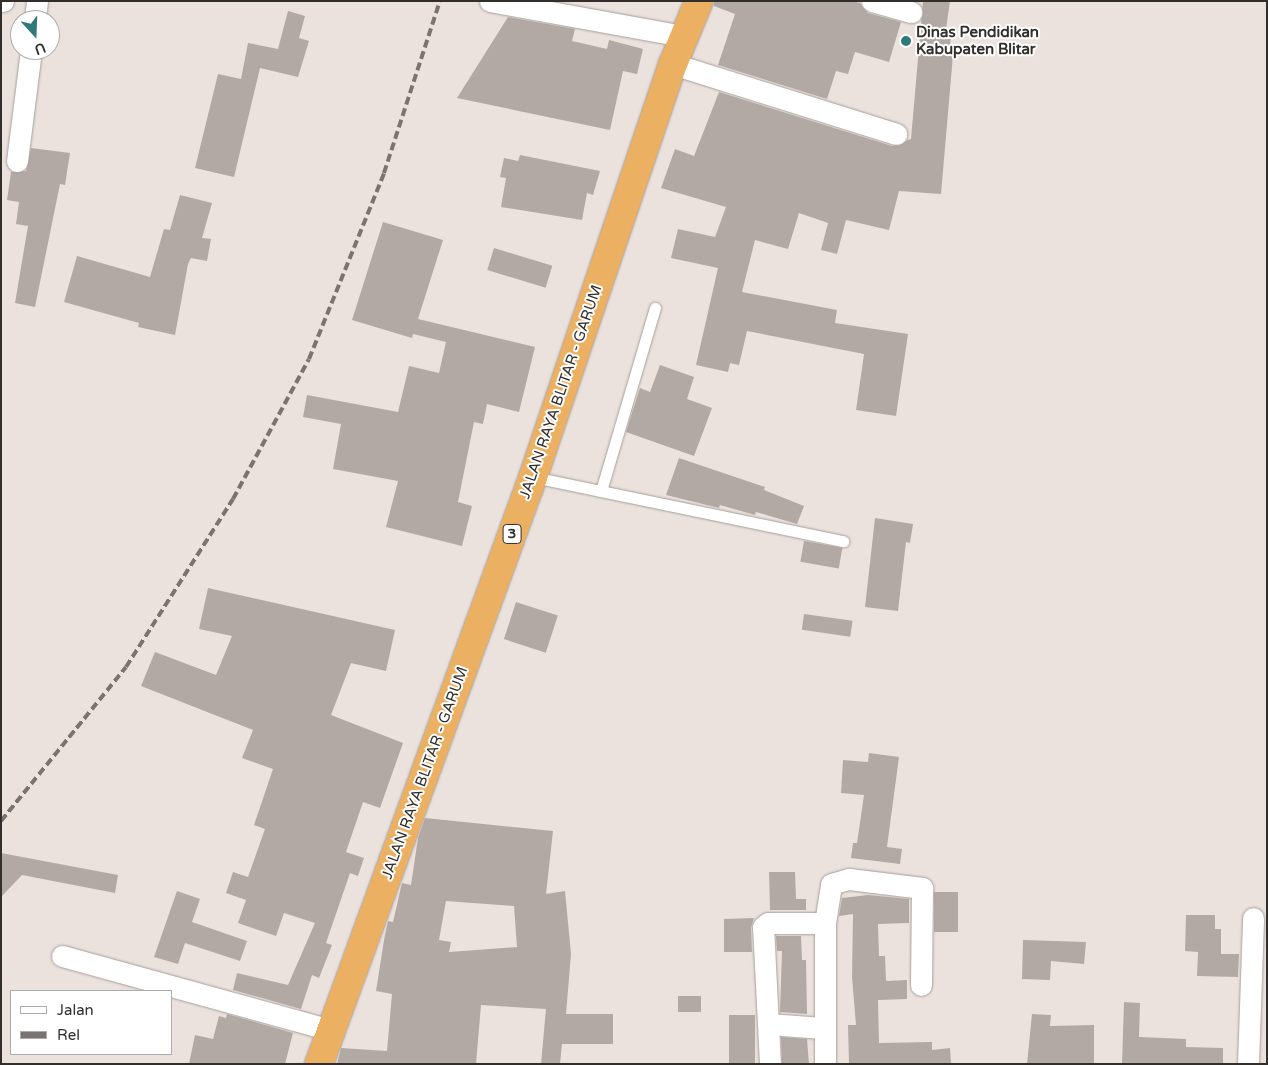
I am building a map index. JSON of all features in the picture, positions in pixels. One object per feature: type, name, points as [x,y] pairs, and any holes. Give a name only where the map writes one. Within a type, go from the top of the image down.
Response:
[{"type":"highway","name":"JALAN RAYA BLITAR - GARUM","points":[[319,1064],[533,477],[673,64],[699,1]]},
{"type":"street","points":[[490,1],[683,36]]},
{"type":"street","points":[[872,1],[912,12]]},
{"type":"street","points":[[17,161],[30,60]]},
{"type":"street","points":[[673,64],[896,134]]},
{"type":"street","points":[[825,1064],[823,1028],[825,923],[829,889],[837,880],[918,886],[924,893],[921,985]]},
{"type":"street","points":[[1248,1064],[1253,918]]},
{"type":"street","points":[[770,1064],[763,927],[768,923],[825,923]]},
{"type":"street","points":[[62,956],[331,1030]]},
{"type":"street","points":[[768,1024],[823,1028]]},
{"type":"lane","points":[[602,491],[655,308]]},
{"type":"lane","points":[[533,477],[843,541]]},
{"type":"building","points":[[714,1],[853,1],[860,3],[868,13],[901,22],[889,62],[855,52],[848,74],[836,71],[827,99],[718,65],[735,14],[714,6]]},
{"type":"building","points":[[923,1],[950,1],[945,36],[951,36],[949,55],[953,55],[941,194],[899,191],[889,230],[846,220],[837,254],[821,250],[828,223],[799,213],[788,249],[755,240],[742,292],[837,310],[835,323],[908,334],[896,416],[856,410],[864,354],[747,331],[739,365],[730,363],[728,372],[696,365],[718,268],[671,258],[678,229],[715,237],[726,207],[661,188],[675,149],[694,156],[719,92],[892,146],[911,139]]},
{"type":"building","points":[[288,11],[305,16],[299,38],[309,41],[298,77],[260,68],[234,177],[195,168],[218,74],[241,79],[248,43],[278,49]]},
{"type":"building","points":[[508,17],[575,29],[572,41],[607,49],[609,40],[643,49],[637,74],[623,71],[610,130],[457,98]]},
{"type":"building","points":[[31,148],[70,153],[65,185],[60,184],[35,307],[15,303],[28,226],[16,224],[19,202],[7,200],[11,172],[26,171]]},
{"type":"building","points":[[520,155],[600,171],[593,195],[587,193],[582,220],[501,207],[506,178],[500,177],[504,158],[518,161]]},
{"type":"building","points":[[180,195],[212,203],[202,238],[211,239],[207,261],[191,258],[188,264],[175,335],[138,327],[139,323],[64,302],[77,256],[150,277],[164,229],[170,230]]},
{"type":"building","points":[[383,222],[443,240],[418,319],[535,347],[519,412],[487,404],[483,424],[474,422],[458,502],[472,506],[462,546],[386,527],[398,481],[333,469],[341,424],[303,417],[307,395],[398,412],[409,366],[439,373],[446,342],[413,334],[412,338],[352,320]]},
{"type":"building","points":[[494,248],[552,266],[546,288],[487,270]]},
{"type":"building","points":[[660,365],[694,377],[687,399],[712,408],[694,456],[626,432],[640,388],[650,392]]},
{"type":"building","points":[[679,458],[765,487],[764,490],[804,506],[797,524],[756,512],[755,515],[720,505],[719,508],[666,495]]},
{"type":"building","points":[[875,518],[913,524],[910,543],[906,542],[898,611],[865,607]]},
{"type":"building","points":[[804,541],[842,548],[839,568],[800,562]]},
{"type":"building","points":[[208,588],[395,630],[386,671],[351,663],[331,715],[403,743],[380,808],[363,802],[346,852],[364,858],[358,876],[350,873],[326,943],[332,945],[319,978],[312,975],[301,1009],[233,990],[237,973],[288,985],[315,923],[284,913],[276,936],[238,923],[246,900],[226,893],[233,872],[248,877],[265,829],[254,825],[273,769],[242,758],[253,730],[141,686],[155,652],[216,675],[232,636],[199,629]]},
{"type":"building","points":[[516,602],[558,616],[546,653],[504,639]]},
{"type":"building","points":[[804,614],[853,621],[850,637],[802,630]]},
{"type":"building","points":[[869,753],[899,757],[887,847],[902,849],[900,864],[851,858],[853,843],[857,843],[864,795],[841,793],[843,760],[868,762]]},
{"type":"building","points":[[425,818],[553,831],[546,894],[565,891],[571,954],[566,1014],[613,1014],[613,1044],[562,1044],[560,1064],[541,1064],[546,1009],[481,1005],[476,1064],[337,1064],[341,1048],[387,1051],[392,994],[376,991],[388,921],[393,922],[402,883],[411,885],[418,838]],"holes":[[[446,901],[514,906],[517,947],[449,952],[451,942],[439,940]]]},
{"type":"building","points":[[1,853],[118,875],[115,893],[22,875],[1,897]]},
{"type":"building","points":[[769,872],[795,872],[796,899],[806,899],[806,910],[770,910]]},
{"type":"building","points":[[177,891],[200,899],[192,922],[247,941],[240,961],[185,943],[178,964],[154,957]]},
{"type":"building","points":[[934,892],[958,892],[958,932],[934,932]]},
{"type":"building","points":[[868,895],[909,899],[909,923],[878,924],[879,956],[885,956],[886,981],[907,980],[907,999],[878,1000],[879,1043],[932,1042],[932,1050],[950,1048],[951,1064],[849,1064],[848,1025],[856,1025],[852,977],[853,914],[839,916],[842,898]]},
{"type":"building","points":[[1186,915],[1215,915],[1215,929],[1221,929],[1221,954],[1239,954],[1238,977],[1197,976],[1198,952],[1185,951]]},
{"type":"building","points":[[754,918],[751,928],[752,952],[724,952],[724,919]]},
{"type":"building","points":[[776,936],[801,936],[802,960],[806,960],[807,1014],[780,1012],[782,951],[777,951]]},
{"type":"building","points":[[1023,940],[1086,942],[1084,964],[1051,961],[1050,980],[1022,979]]},
{"type":"building","points":[[678,996],[701,996],[701,1012],[678,1012]]},
{"type":"building","points":[[1124,1002],[1140,1003],[1139,1037],[1186,1039],[1186,1047],[1223,1048],[1223,1064],[1122,1064]]},
{"type":"building","points":[[227,1014],[293,1033],[285,1064],[189,1064],[195,1035],[213,1039],[219,1016],[226,1018]]},
{"type":"building","points":[[1032,1014],[1051,1015],[1050,1026],[1094,1025],[1094,1064],[1027,1064]]},
{"type":"building","points":[[729,1015],[755,1015],[755,1064],[729,1064]]},
{"type":"building","points":[[781,1037],[807,1039],[809,1064],[782,1064]]},
{"type":"railway","points":[[1,821],[126,667],[233,499],[309,359],[384,173],[440,1]]},
{"type":"place","name":"Dinas Pendidikan Kabupaten Blitar","points":[[906,41]]}]
